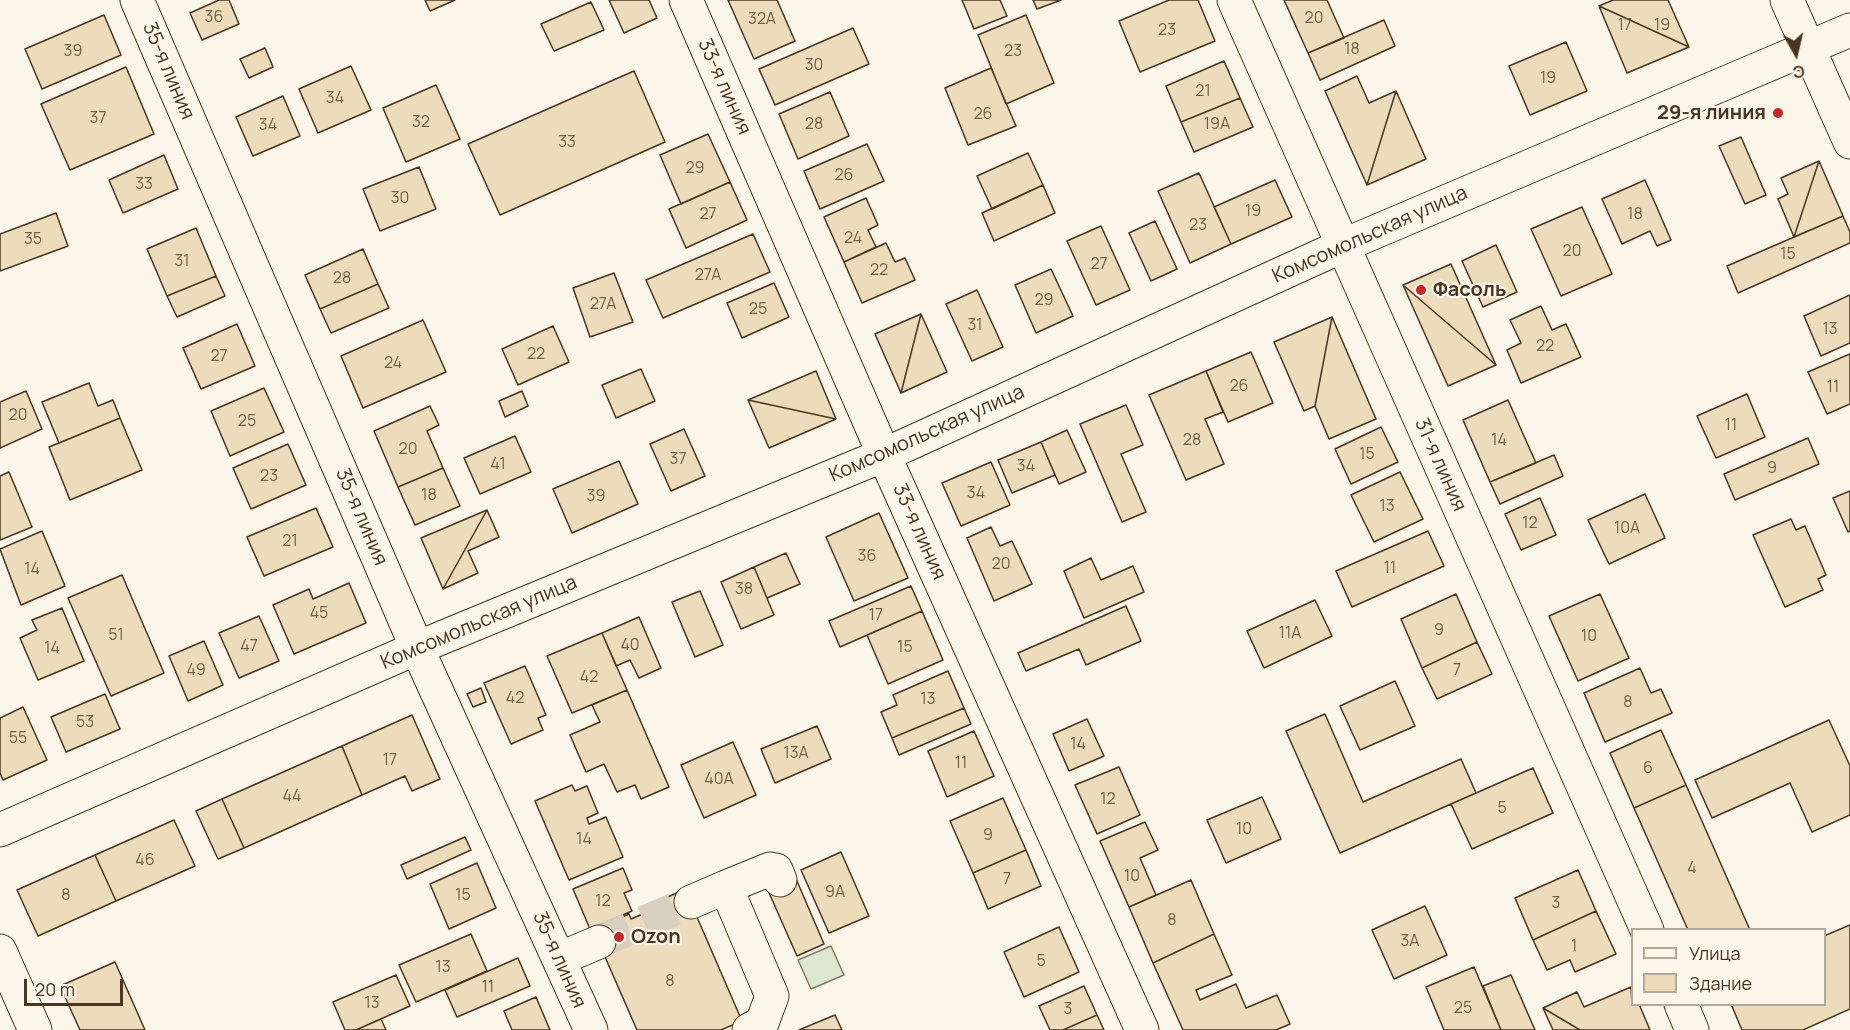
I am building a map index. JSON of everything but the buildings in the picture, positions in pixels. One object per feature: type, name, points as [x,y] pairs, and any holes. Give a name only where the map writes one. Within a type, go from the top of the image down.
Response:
[{"type":"street","name":"35-я линия","points":[[137,0],[417,648],[591,1030]]},
{"type":"street","name":"33-я линия","points":[[686,0],[884,455],[1142,1030]]},
{"type":"street","name":"31-я линия","points":[[1234,0],[1646,928]]},
{"type":"street","points":[[1787,0],[1850,142]]},
{"type":"street","name":"Комсомольская улица","points":[[0,830],[417,648],[884,455],[1342,246],[1850,30]]},
{"type":"street","points":[[691,902],[770,869],[776,870],[780,880]]},
{"type":"street","points":[[726,887],[772,996],[762,1023],[749,1030]]},
{"type":"street","points":[[559,959],[599,942]]},
{"type":"street","points":[[0,951],[35,1030]]},
{"type":"street","points":[[1681,1006],[1692,1030]]},
{"type":"green space","points":[[831,946],[844,975],[811,989],[798,960]]},
{"type":"tunnel","points":[[599,942],[691,902]]},
{"type":"place","name":"29-я линия","points":[[1778,113]]},
{"type":"place","name":"Фасоль","points":[[1421,290]]},
{"type":"place","name":"Ozon","points":[[619,937]]}]
